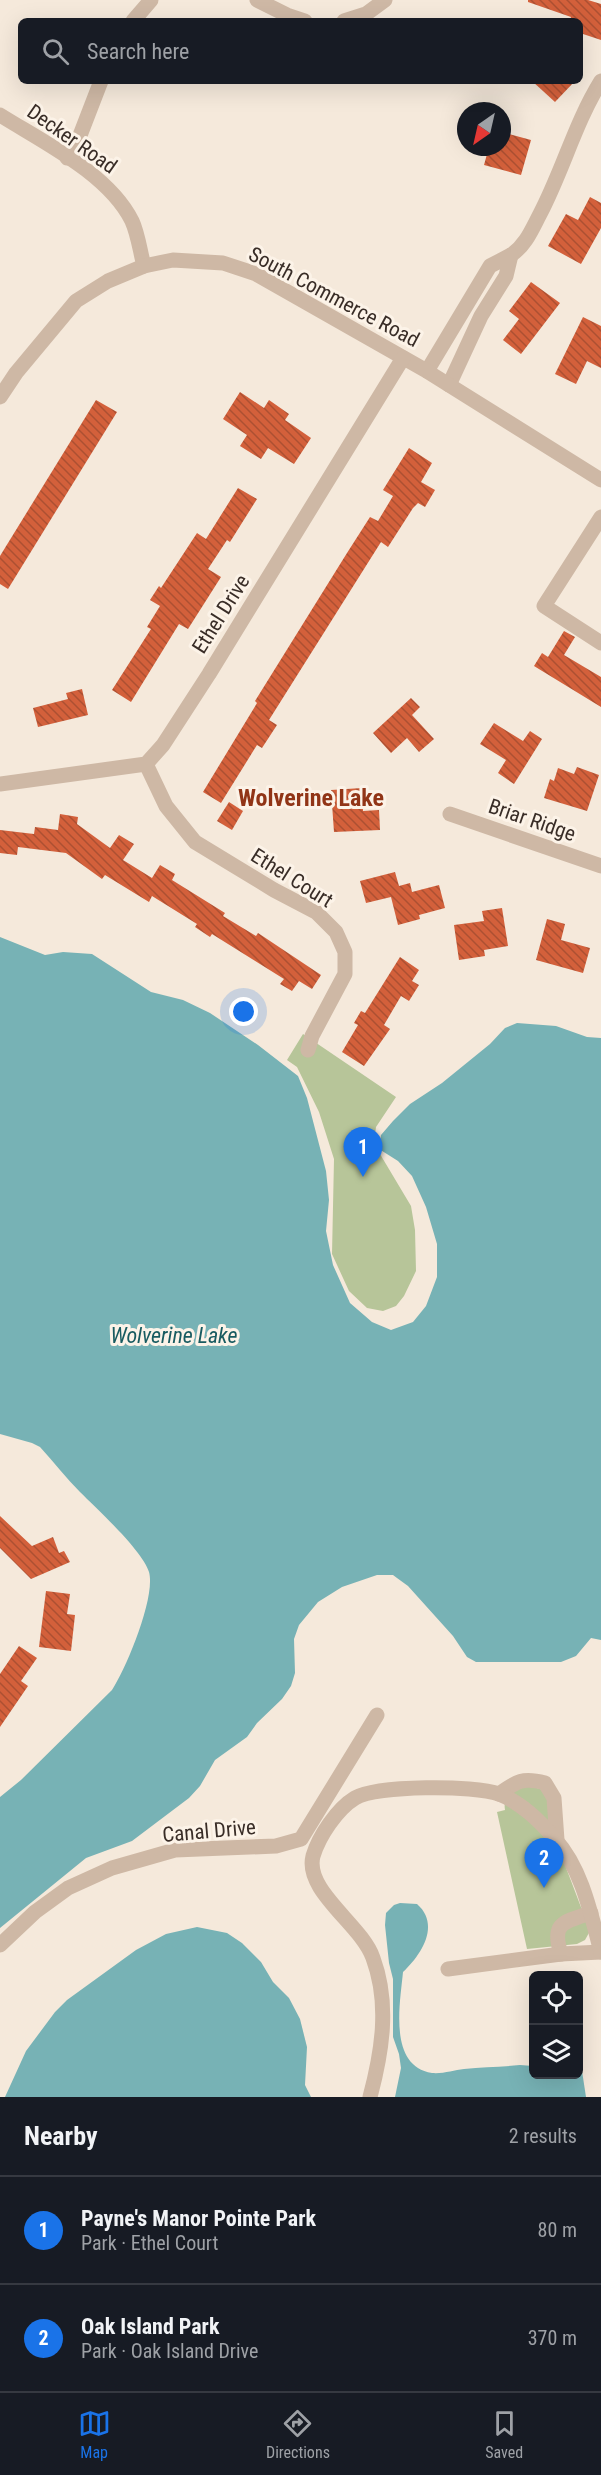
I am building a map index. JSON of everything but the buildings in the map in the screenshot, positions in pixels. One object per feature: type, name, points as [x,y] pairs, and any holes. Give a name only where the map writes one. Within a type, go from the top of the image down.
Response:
[{"type":"street","points":[[136,18],[152,0]]},
{"type":"street","points":[[257,0],[296,18]]},
{"type":"street","points":[[353,18],[366,14],[385,0]]},
{"type":"street","points":[[427,371],[490,266],[522,248],[550,196],[582,118],[601,81]]},
{"type":"street","points":[[67,158],[79,138],[100,84]]},
{"type":"street","name":"Decker Road","points":[[0,115],[86,170],[119,200],[133,222],[144,266]]},
{"type":"street","points":[[449,385],[481,316],[506,276],[511,255]]},
{"type":"street","name":"South Commerce Road","points":[[2,390],[76,301],[108,281],[144,266],[173,260],[223,263],[256,274],[427,371],[601,480]]},
{"type":"street","name":"Ethel Drive","points":[[146,764],[163,745],[209,675],[403,358]]},
{"type":"street","points":[[601,517],[544,606],[601,643]]},
{"type":"street","points":[[0,784],[146,764]]},
{"type":"street","name":"Ethel Court","points":[[146,764],[166,806],[195,842],[274,890],[316,912],[336,932],[345,952],[345,974],[312,1036],[308,1050]]},
{"type":"street","name":"Briar Ridge","points":[[450,814],[601,866]]},
{"type":"street","name":"Canal Drive","points":[[0,1945],[35,1912],[68,1888],[112,1868],[175,1850],[276,1846],[301,1839],[323,1820],[377,1715]]},
{"type":"street","points":[[499,1794],[516,1782],[530,1779],[545,1783],[555,1798],[557,1840]]},
{"type":"street","points":[[370,2097],[378,2067],[384,2028],[373,1958],[356,1930],[316,1884],[313,1876],[314,1856],[323,1820],[356,1797],[398,1789],[469,1788],[499,1794],[527,1812],[557,1840],[576,1870],[591,1913],[601,1952],[561,1954],[448,1969]]},
{"type":"street","points":[[561,1954],[555,1938],[557,1929],[563,1923],[591,1913]]},
{"type":"green space","points":[[303,1034],[396,1097],[376,1127],[374,1144],[411,1206],[415,1230],[416,1271],[404,1296],[396,1306],[383,1311],[367,1308],[349,1291],[332,1254],[334,1159],[319,1112],[297,1067],[287,1060]]},
{"type":"green space","points":[[531,1786],[543,1790],[547,1795],[562,1857],[590,1931],[585,1940],[577,1944],[527,1949],[497,1812],[505,1810],[508,1795]]},
{"type":"water","name":"Wolverine Lake","points":[[0,937],[45,955],[63,952],[92,954],[151,992],[183,1000],[210,1013],[258,1045],[298,1076],[307,1098],[326,1171],[329,1200],[326,1231],[333,1265],[350,1303],[372,1322],[391,1330],[413,1322],[426,1306],[437,1277],[437,1244],[426,1207],[412,1176],[398,1161],[379,1149],[381,1135],[410,1104],[442,1083],[490,1044],[505,1028],[517,1023],[556,1026],[587,1037],[601,1038],[601,1640],[591,1638],[576,1656],[561,1662],[476,1662],[467,1657],[453,1636],[408,1586],[393,1575],[377,1575],[342,1587],[318,1602],[299,1625],[294,1639],[295,1673],[291,1686],[282,1699],[257,1723],[247,1737],[215,1760],[200,1786],[189,1798],[132,1841],[86,1858],[0,1928],[0,1797],[21,1780],[112,1690],[125,1666],[138,1633],[150,1583],[149,1572],[138,1553],[40,1447],[0,1434]]},
{"type":"water","points":[[417,1904],[424,1912],[428,1930],[422,1949],[403,1972],[399,2016],[400,2032],[408,2059],[418,2068],[432,2073],[471,2068],[529,2066],[529,2079],[583,2078],[586,2097],[395,2097],[401,2068],[393,2037],[393,1979],[385,1925],[386,1913],[394,1905]]},
{"type":"water","points":[[197,1927],[227,1933],[242,1943],[261,1962],[273,1982],[289,1998],[300,2019],[307,2047],[305,2085],[311,2097],[5,2097],[26,2051],[55,2012],[67,2000],[136,1950],[166,1934]]},
{"type":"place","name":"Payne's Manor Pointe Park","points":[[363,1177]]},
{"type":"place","name":"Oak Island Park","points":[[544,1888]]},
{"type":"district","name":"Wolverine Lake","points":[[311,798]]}]
